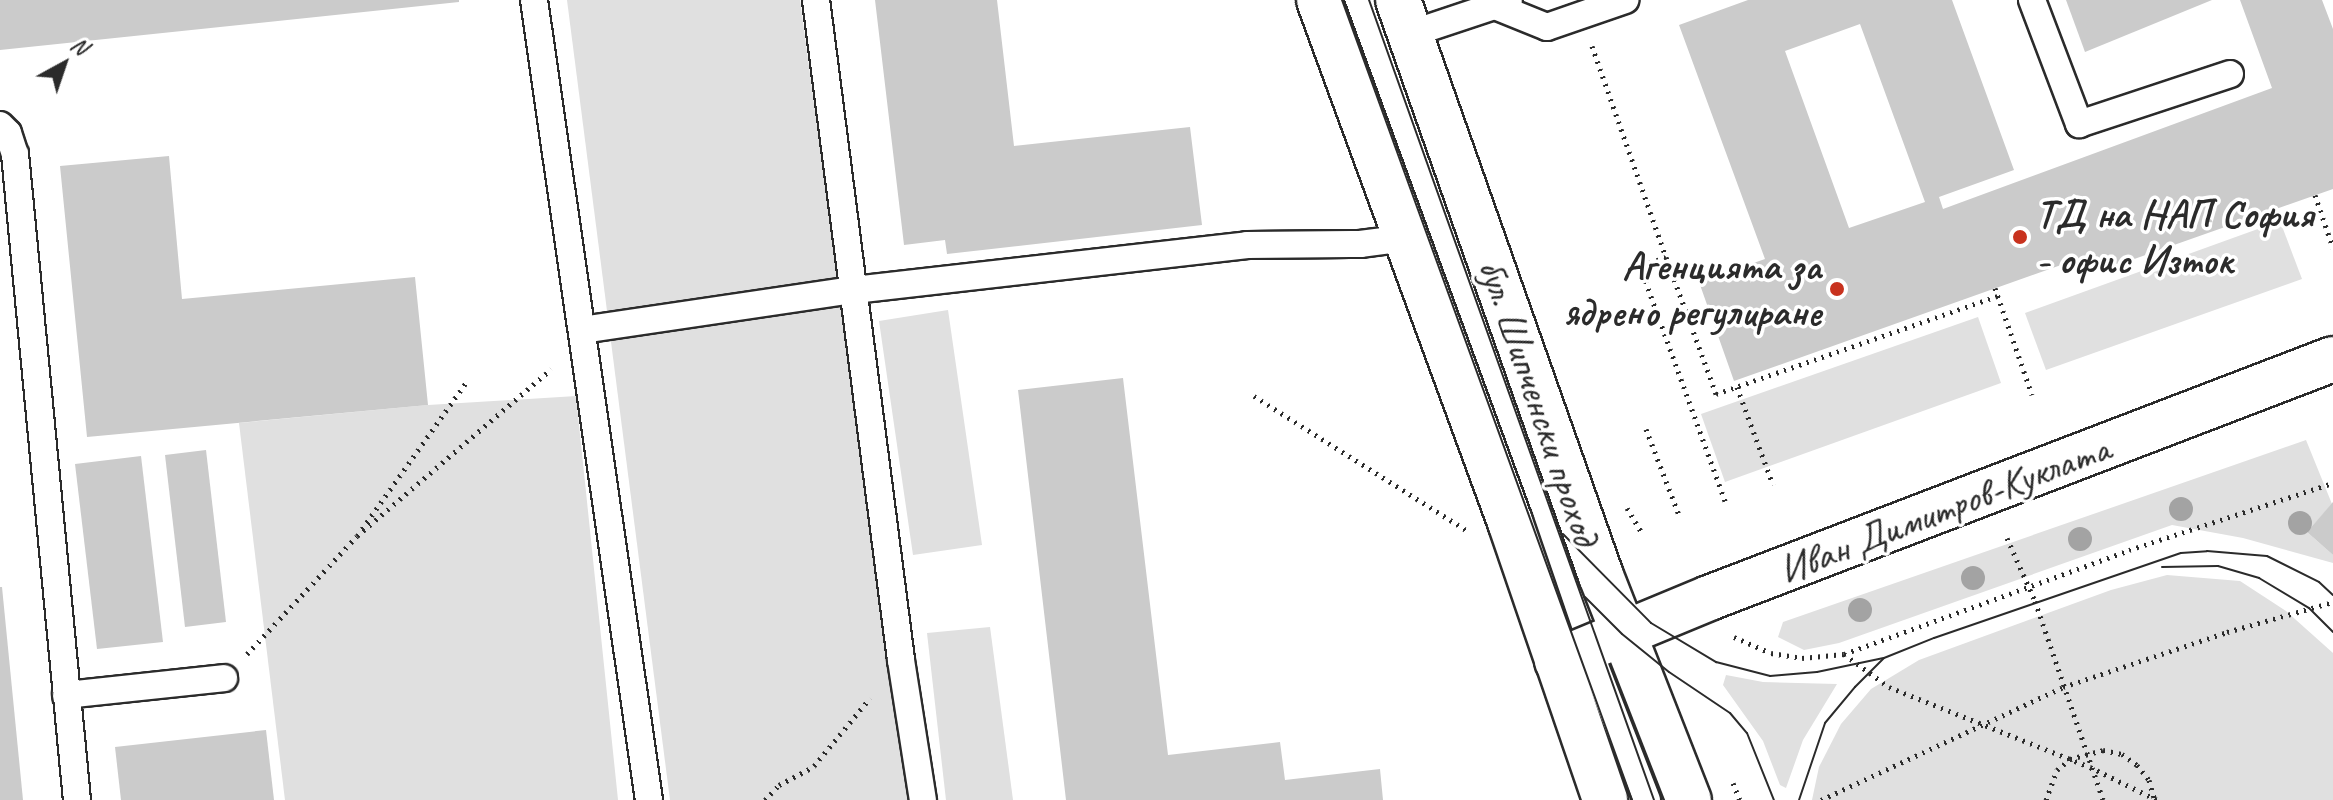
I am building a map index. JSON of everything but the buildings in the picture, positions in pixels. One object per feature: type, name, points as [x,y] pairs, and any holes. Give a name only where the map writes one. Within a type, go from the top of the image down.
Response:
[{"type":"main road","name":"бул. Шипченски проход","points":[[1319,0],[1406,238],[1589,648],[1689,800]]},
{"type":"main road","name":"бул. Шипченски проход","points":[[1404,17],[1589,648],[1605,800]]},
{"type":"main road","name":"Иван Димитров-Куклата","points":[[1589,648],[2333,359]]},
{"type":"lane","points":[[534,0],[649,800]]},
{"type":"lane","points":[[816,0],[901,660],[923,800]]},
{"type":"lane","points":[[1404,17],[1504,3],[1547,27],[1625,0]]},
{"type":"lane","points":[[2032,0],[2079,124],[2230,74]]},
{"type":"lane","points":[[0,125],[8,133],[15,154],[77,800]]},
{"type":"lane","points":[[582,330],[854,290],[1247,245],[1360,244],[1406,238]]},
{"type":"lane","points":[[1589,648],[1647,800]]},
{"type":"lane","points":[[66,695],[224,678]]},
{"type":"path","points":[[1581,15],[1716,394],[1997,296]]},
{"type":"path","points":[[2315,195],[2333,248]]},
{"type":"path","points":[[1666,257],[1640,266],[1725,501]]},
{"type":"path","points":[[1995,288],[2032,395]]},
{"type":"path","points":[[224,678],[357,536],[550,371],[582,330]]},
{"type":"path","points":[[357,536],[467,381]]},
{"type":"path","points":[[1737,387],[1773,485]]},
{"type":"path","points":[[1254,396],[1469,532],[1477,530]]},
{"type":"path","points":[[1646,429],[1679,515]]},
{"type":"path","points":[[1723,633],[1771,653],[1802,658],[1844,654],[2129,550],[2333,483]]},
{"type":"path","points":[[2007,538],[2028,586],[2103,800]]},
{"type":"path","points":[[1821,800],[2063,687],[2227,632],[2333,602]]},
{"type":"path","points":[[1844,654],[1889,687],[2090,767],[2155,800]]},
{"type":"path","points":[[765,800],[779,785],[814,766],[901,660]]},
{"type":"path","points":[[2046,800],[2057,770],[2084,752],[2103,750],[2122,754],[2137,765],[2149,780],[2155,800]]},
{"type":"shaded area","points":[[567,0],[800,0],[908,800],[670,800]]},
{"type":"shaded area","points":[[2280,221],[2302,279],[2046,370],[2025,313]]},
{"type":"shaded area","points":[[948,310],[982,545],[913,555],[879,321]]},
{"type":"shaded area","points":[[1978,317],[2001,383],[1725,482],[1701,414]]},
{"type":"shaded area","points":[[576,396],[618,800],[285,800],[239,423],[428,405]]},
{"type":"shaded area","points":[[2306,440],[2332,504],[2307,532],[2333,555],[2333,563],[2243,538],[2172,525],[1839,643],[1804,650],[1778,637],[1783,622]]},
{"type":"shaded area","points":[[2167,575],[2240,581],[2286,611],[2333,653],[2333,800],[1812,800],[1819,767],[1841,724],[1871,689],[1919,660],[2111,590]]},
{"type":"shaded area","points":[[990,627],[1013,800],[946,800],[927,633]]},
{"type":"shaded area","points":[[1726,675],[1763,682],[1837,684],[1803,740],[1786,788],[1780,785],[1763,741],[1723,685]]},
{"type":"tram line","points":[[1342,0],[1632,800]]},
{"type":"tram line","points":[[1369,0],[1654,800]]},
{"type":"tram line","points":[[1563,534],[1651,623],[1716,662],[1770,676],[1817,672],[1884,658]]},
{"type":"tram line","points":[[1799,800],[1825,723],[1884,658],[1934,638],[2181,553],[2207,551],[2267,556],[2319,582],[2333,595]]},
{"type":"tram line","points":[[2162,567],[2218,566],[2259,578],[2309,608],[2333,632]]},
{"type":"tram line","points":[[1585,597],[1622,634],[1669,672],[1730,713],[1747,733],[1774,800]]},
{"type":"place","name":"ТД на НАП София - офис Изток","points":[[2020,237]]},
{"type":"place","name":"Агенцията за ядрено регулиране","points":[[1837,289]]}]
